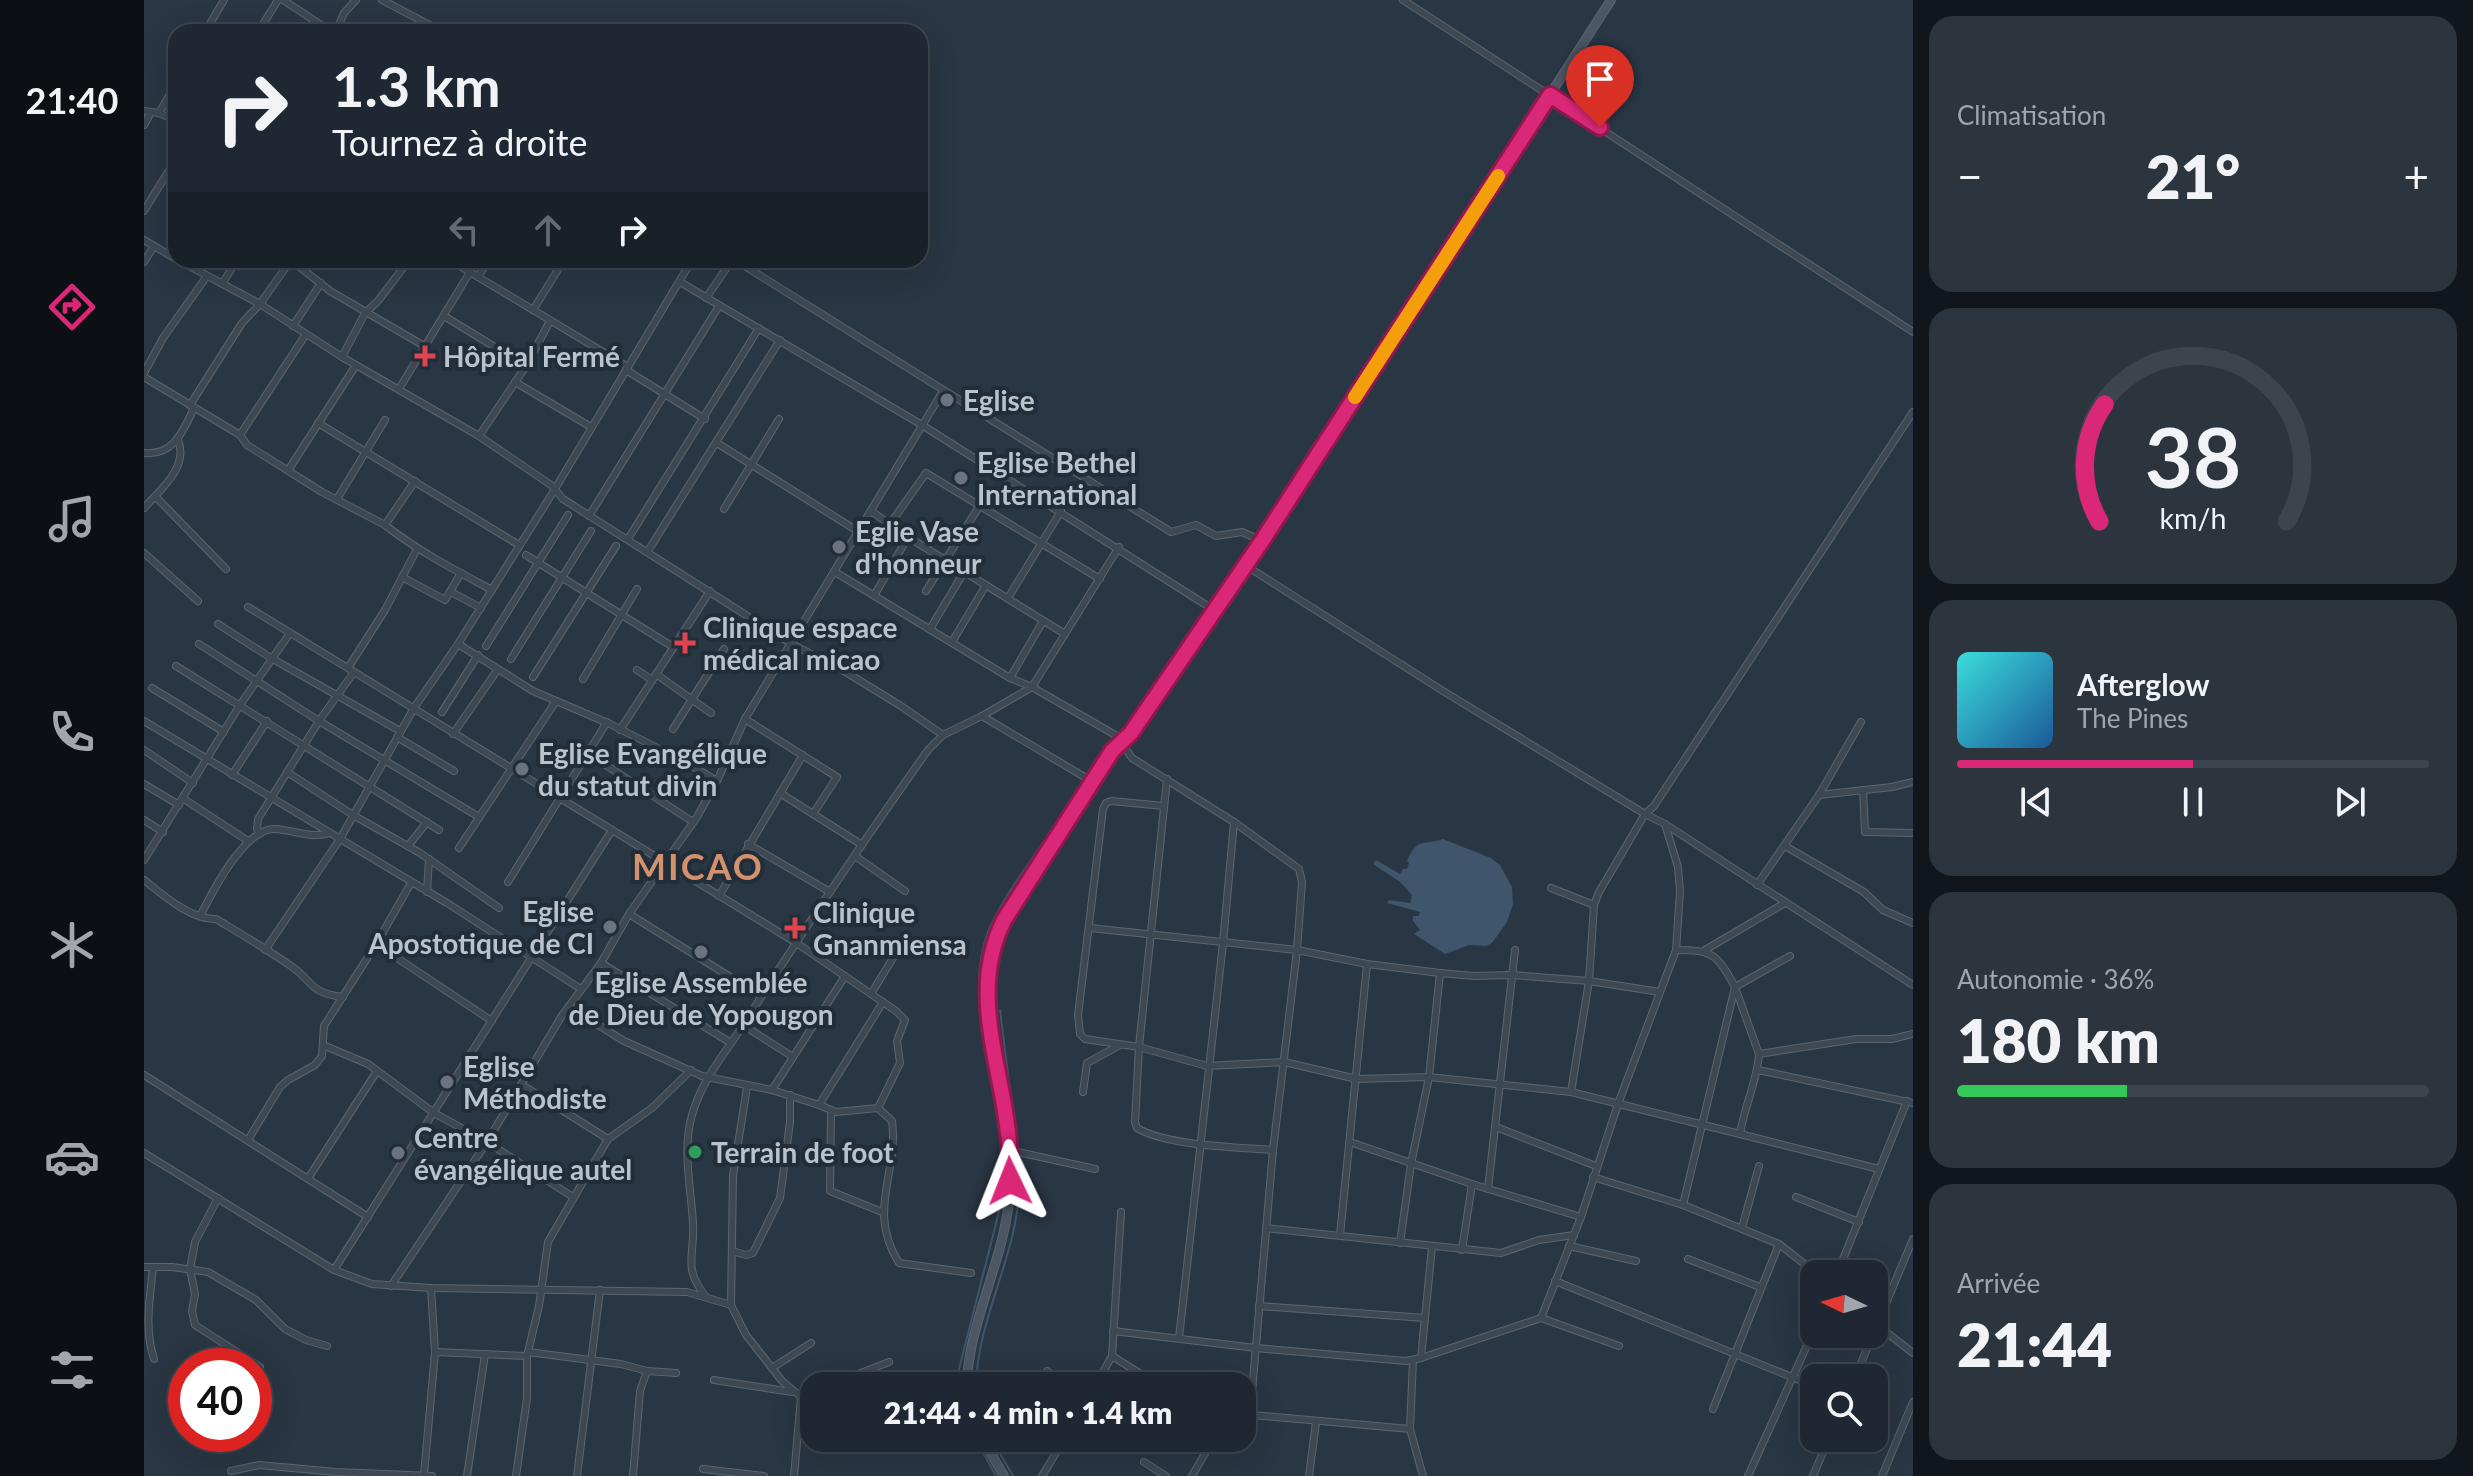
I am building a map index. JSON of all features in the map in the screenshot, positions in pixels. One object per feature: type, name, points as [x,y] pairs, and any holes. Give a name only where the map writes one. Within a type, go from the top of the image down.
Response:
[{"type":"street","points":[[210,24],[224,0]]},
{"type":"street","points":[[264,24],[280,0],[320,24]]},
{"type":"street","points":[[338,24],[356,0]]},
{"type":"street","points":[[382,0],[428,24]]},
{"type":"street","points":[[1403,0],[1913,332]]},
{"type":"street","points":[[968,1372],[970,1354],[1008,1209],[1009,1150],[987,994],[988,962],[994,940],[1016,899],[1112,751],[1131,733],[1262,541],[1611,0]]},
{"type":"street","points":[[144,125],[168,93]]},
{"type":"street","points":[[144,211],[168,172]]},
{"type":"street","points":[[144,240],[168,255]]},
{"type":"street","points":[[144,262],[154,246]]},
{"type":"street","points":[[197,268],[479,436],[589,516],[943,735]]},
{"type":"street","points":[[222,284],[232,268]]},
{"type":"street","points":[[144,453],[163,451],[178,440],[192,407],[242,323],[285,268]]},
{"type":"street","points":[[301,268],[365,313],[426,347]]},
{"type":"street","points":[[342,357],[365,313],[403,268]]},
{"type":"street","points":[[463,268],[705,419]]},
{"type":"street","points":[[478,277],[484,268]]},
{"type":"street","points":[[533,310],[559,268]]},
{"type":"street","points":[[265,950],[340,839],[398,734],[555,489],[688,268]]},
{"type":"street","points":[[706,298],[728,268]]},
{"type":"street","points":[[742,268],[1171,532],[1196,525],[1216,536],[1242,532],[1262,541]]},
{"type":"street","points":[[399,389],[470,272]]},
{"type":"street","points":[[207,276],[163,338],[144,375],[240,435],[247,445],[385,525],[417,549],[492,590]]},
{"type":"street","points":[[680,282],[922,425],[1214,610]]},
{"type":"street","points":[[293,326],[321,283]]},
{"type":"street","points":[[589,516],[719,306]]},
{"type":"street","points":[[444,316],[526,366]]},
{"type":"street","points":[[479,436],[526,366],[550,321]]},
{"type":"street","points":[[628,539],[759,328]]},
{"type":"street","points":[[240,435],[306,334]]},
{"type":"street","points":[[648,551],[780,340]]},
{"type":"street","points":[[289,469],[356,365]]},
{"type":"street","points":[[515,382],[591,427]]},
{"type":"street","points":[[391,1286],[487,1142],[552,1031],[601,963],[629,914],[693,822],[717,781],[745,719],[943,391]]},
{"type":"street","points":[[1571,1092],[1589,981],[1594,905],[1599,892],[1645,814],[1654,806],[1913,412]]},
{"type":"street","points":[[724,509],[779,419]]},
{"type":"street","points":[[337,499],[385,420]]},
{"type":"street","points":[[318,423],[519,545]]},
{"type":"street","points":[[144,508],[178,468],[182,453],[178,440]]},
{"type":"street","points":[[717,443],[859,532]]},
{"type":"street","points":[[890,524],[926,473],[1100,579]]},
{"type":"street","points":[[385,525],[415,481]]},
{"type":"street","points":[[155,496],[226,569]]},
{"type":"street","points":[[926,591],[980,505]]},
{"type":"street","points":[[871,511],[1065,634]]},
{"type":"street","points":[[1008,598],[1061,511]]},
{"type":"street","points":[[486,646],[568,515]]},
{"type":"street","points":[[511,659],[591,531]]},
{"type":"street","points":[[875,594],[908,537]]},
{"type":"street","points":[[533,677],[584,592],[616,546]]},
{"type":"street","points":[[706,1297],[691,1272],[694,1231],[687,1141],[692,1115],[708,1076],[795,942],[928,750],[943,735],[1032,687],[1119,547]]},
{"type":"street","points":[[260,834],[258,819],[351,670],[417,549]]},
{"type":"street","points":[[144,553],[198,601]]},
{"type":"street","points":[[526,555],[673,647]]},
{"type":"street","points":[[1245,565],[1443,691],[1665,824],[1913,985]]},
{"type":"street","points":[[835,572],[1010,678],[1032,687],[1117,736],[1132,758],[1234,822],[1299,869],[1302,882],[1297,950],[1273,1150],[1252,1372]]},
{"type":"street","points":[[930,629],[964,572]]},
{"type":"street","points":[[402,577],[448,599],[461,573]]},
{"type":"street","points":[[952,642],[986,585]]},
{"type":"street","points":[[583,679],[637,589]]},
{"type":"street","points":[[620,730],[710,591]]},
{"type":"street","points":[[451,592],[481,608]]},
{"type":"street","points":[[248,607],[795,942],[883,1002],[905,1020],[897,1041],[900,1063],[878,1108]]},
{"type":"street","points":[[1010,678],[1043,621]]},
{"type":"street","points":[[218,624],[454,771]]},
{"type":"street","points":[[144,860],[240,705],[290,633]]},
{"type":"street","points":[[199,644],[319,721],[479,817]]},
{"type":"street","points":[[458,644],[533,691],[607,722],[717,781]]},
{"type":"street","points":[[673,729],[724,649]]},
{"type":"street","points":[[442,712],[478,655]]},
{"type":"street","points":[[176,666],[439,830]]},
{"type":"street","points":[[453,734],[498,669]]},
{"type":"street","points":[[637,670],[693,698],[711,713]]},
{"type":"street","points":[[152,688],[224,732]]},
{"type":"street","points":[[459,848],[556,701]]},
{"type":"street","points":[[982,716],[1093,782]]},
{"type":"street","points":[[745,719],[837,777],[813,814]]},
{"type":"street","points":[[144,721],[581,989]]},
{"type":"street","points":[[232,775],[267,721]]},
{"type":"street","points":[[508,882],[607,722]]},
{"type":"street","points":[[1757,885],[1819,795],[1861,722]]},
{"type":"street","points":[[144,750],[193,783]]},
{"type":"street","points":[[589,754],[693,822]]},
{"type":"street","points":[[719,896],[803,755]]},
{"type":"street","points":[[287,772],[429,859],[499,908]]},
{"type":"street","points":[[1167,779],[1139,1047],[1135,1122],[1137,1128],[1149,1134],[1199,1144],[1273,1150]]},
{"type":"street","points":[[1819,795],[1913,782]]},
{"type":"street","points":[[144,784],[179,805]]},
{"type":"street","points":[[1863,790],[1865,832],[1913,833]]},
{"type":"street","points":[[780,793],[862,845]]},
{"type":"street","points":[[184,799],[248,841]]},
{"type":"street","points":[[1164,806],[1106,803],[1078,1015],[1080,1034],[1085,1039],[1139,1047],[1207,1066],[1284,1062],[1357,1079],[1429,1077],[1571,1092],[1879,1169]]},
{"type":"street","points":[[144,820],[163,832]]},
{"type":"street","points":[[408,846],[427,822]]},
{"type":"street","points":[[1179,1338],[1234,822]]},
{"type":"street","points":[[1541,1318],[1581,1217],[1618,1104],[1676,950],[1680,891],[1678,867],[1665,824]]},
{"type":"street","points":[[200,916],[248,841],[275,829],[314,836],[330,833]]},
{"type":"street","points":[[334,1270],[612,830]]},
{"type":"street","points":[[748,844],[830,892]]},
{"type":"street","points":[[1785,846],[1864,892],[1883,910],[1913,923]]},
{"type":"street","points":[[855,856],[905,891]]},
{"type":"street","points":[[427,892],[429,859]]},
{"type":"street","points":[[144,880],[160,893],[200,916],[216,919],[265,950],[297,971],[313,988],[343,997]]},
{"type":"street","points":[[248,1140],[280,1087],[315,1065],[322,1056],[324,1026],[411,883]]},
{"type":"street","points":[[1551,888],[1594,905]]},
{"type":"street","points":[[1676,950],[1705,950],[1785,903]]},
{"type":"street","points":[[629,914],[761,996]]},
{"type":"street","points":[[1090,928],[1297,950],[1367,964],[1440,973],[1589,981],[1660,992]]},
{"type":"street","points":[[871,994],[904,940]]},
{"type":"street","points":[[1488,1189],[1515,950]]},
{"type":"street","points":[[1705,950],[1724,966],[1735,987],[1759,1054],[1758,1070],[1740,1134]]},
{"type":"street","points":[[394,956],[492,1021]]},
{"type":"street","points":[[1683,1205],[1735,987],[1790,956]]},
{"type":"street","points":[[601,963],[731,1043]]},
{"type":"street","points":[[1340,1235],[1367,964]]},
{"type":"street","points":[[1400,1243],[1411,1164],[1429,1077],[1440,973]]},
{"type":"street","points":[[772,1090],[845,976]]},
{"type":"street","points":[[819,1105],[883,1002]]},
{"type":"street","points":[[569,1007],[624,1041],[708,1076],[790,1095],[831,1112],[878,1108],[888,1114],[893,1126],[882,1212],[892,1252],[899,1263],[971,1273]]},
{"type":"street","points":[[743,1025],[793,1057]]},
{"type":"street","points":[[1759,1054],[1913,1034]]},
{"type":"street","points":[[323,1045],[361,1061],[434,1113],[487,1142],[573,1197]]},
{"type":"street","points":[[1083,1092],[1087,1063],[1120,1045]]},
{"type":"street","points":[[516,1476],[527,1398],[527,1354],[548,1242],[608,1139],[652,1108],[691,1070]]},
{"type":"street","points":[[1758,1070],[1910,1102],[1843,1260]]},
{"type":"street","points":[[309,1177],[377,1071]]},
{"type":"street","points":[[144,1075],[368,1217]]},
{"type":"street","points":[[522,1085],[608,1139]]},
{"type":"street","points":[[747,1087],[733,1176],[731,1305],[746,1335],[782,1381],[799,1394]]},
{"type":"street","points":[[732,1251],[746,1255],[753,1253],[779,1202],[790,1122],[790,1095]]},
{"type":"street","points":[[831,1112],[830,1191],[882,1212]]},
{"type":"street","points":[[1496,1127],[1596,1166]]},
{"type":"street","points":[[1350,1142],[1581,1217]]},
{"type":"street","points":[[1009,1150],[1095,1169]]},
{"type":"street","points":[[144,1153],[334,1270],[372,1284],[431,1288],[687,1292],[731,1305]]},
{"type":"street","points":[[1742,1228],[1759,1166]]},
{"type":"street","points":[[1593,1177],[1683,1205],[1742,1228],[1779,1244],[1800,1261]]},
{"type":"street","points":[[1462,1250],[1472,1184]]},
{"type":"street","points":[[1796,1197],[1859,1222]]},
{"type":"street","points":[[218,1198],[195,1242],[190,1269],[195,1294],[192,1311],[195,1325],[231,1348]]},
{"type":"street","points":[[1103,1372],[1112,1356],[1121,1212]]},
{"type":"street","points":[[1266,1228],[1501,1253],[1539,1240],[1574,1235]]},
{"type":"street","points":[[1888,1299],[1913,1240]]},
{"type":"street","points":[[1713,1409],[1779,1244]]},
{"type":"street","points":[[1569,1246],[1636,1261]]},
{"type":"street","points":[[1423,1476],[1410,1429],[1432,1247]]},
{"type":"street","points":[[1688,1259],[1760,1287]]},
{"type":"street","points":[[144,1267],[208,1272],[256,1300],[285,1329],[327,1346]]},
{"type":"street","points":[[153,1267],[147,1324],[154,1359]]},
{"type":"street","points":[[1555,1281],[1800,1380]]},
{"type":"street","points":[[424,1475],[435,1352],[431,1288]]},
{"type":"street","points":[[577,1476],[600,1290]]},
{"type":"street","points":[[1259,1306],[1425,1318]]},
{"type":"street","points":[[1113,1331],[1256,1348],[1417,1359],[1541,1318],[1619,1346]]},
{"type":"street","points":[[1888,1337],[1913,1353]]},
{"type":"street","points":[[772,1368],[811,1343]]},
{"type":"street","points":[[1748,1476],[1806,1348]]},
{"type":"street","points":[[435,1352],[527,1354],[676,1373]]},
{"type":"street","points":[[467,1476],[485,1354]]},
{"type":"street","points":[[1112,1356],[1138,1372]]},
{"type":"street","points":[[864,1372],[889,1362]]},
{"type":"street","points":[[633,1476],[640,1391],[647,1371]]},
{"type":"street","points":[[714,1380],[799,1394]]},
{"type":"street","points":[[794,1476],[799,1394]]},
{"type":"street","points":[[1882,1476],[1913,1402]]},
{"type":"street","points":[[1256,1416],[1410,1429]]},
{"type":"street","points":[[1309,1476],[1316,1422]]},
{"type":"street","points":[[990,1452],[1004,1476]]},
{"type":"street","points":[[1042,1476],[1057,1452]]},
{"type":"street","points":[[1192,1476],[1206,1452]]},
{"type":"street","points":[[1813,1476],[1823,1452]]},
{"type":"street","points":[[1144,1462],[1166,1476]]},
{"type":"street","points":[[231,1471],[259,1465],[432,1476]]},
{"type":"street","points":[[703,1469],[764,1476]]},
{"type":"water","points":[[1443,839],[1491,858],[1500,865],[1512,887],[1513,904],[1507,922],[1492,943],[1486,946],[1469,945],[1445,954],[1414,934],[1420,930],[1413,916],[1419,916],[1420,912],[1387,903],[1389,900],[1410,903],[1412,895],[1400,882],[1373,864],[1376,860],[1400,874],[1407,869],[1407,861],[1417,845]]},
{"type":"waterway","points":[[1000,1115],[981,1024],[979,977],[982,954],[988,932],[1007,896],[1085,782]]},
{"type":"waterway","points":[[1000,1010],[1017,1146]]},
{"type":"waterway","points":[[958,1372],[1003,1196],[1001,1123]]},
{"type":"waterway","points":[[977,1372],[983,1334],[1013,1232],[1019,1180]]},
{"type":"waterway","points":[[983,1452],[996,1476]]},
{"type":"waterway","points":[[999,1452],[1013,1476]]},
{"type":"slow traffic","points":[[1355,397],[1498,176]]},
{"type":"place","name":"Hôpital Fermé","points":[[425,356]]},
{"type":"place","name":"Eglise","points":[[947,400]]},
{"type":"place","name":"Eglise Bethel International","points":[[961,478]]},
{"type":"place","name":"Eglie Vase d'honneur","points":[[839,547]]},
{"type":"place","name":"Clinique espace médical micao","points":[[685,643]]},
{"type":"place","name":"Eglise Evangélique du statut divin","points":[[522,769]]},
{"type":"place","name":"Eglise Apostotique de CI","points":[[610,927]]},
{"type":"place","name":"Clinique Gnanmiensa","points":[[795,928]]},
{"type":"place","name":"Eglise Assemblée de Dieu de Yopougon","points":[[701,952]]},
{"type":"place","name":"Eglise Méthodiste","points":[[447,1082]]},
{"type":"place","name":"Terrain de foot","points":[[695,1152]]},
{"type":"place","name":"Centre évangélique autel","points":[[398,1153]]},
{"type":"district","name":"MICAO","points":[[698,866]]},
{"type":"route","points":[[1010,1181],[1008,1127],[992,1043],[987,994],[988,962],[1004,920],[1112,751],[1131,733],[1262,541],[1550,95],[1600,127]]}]
